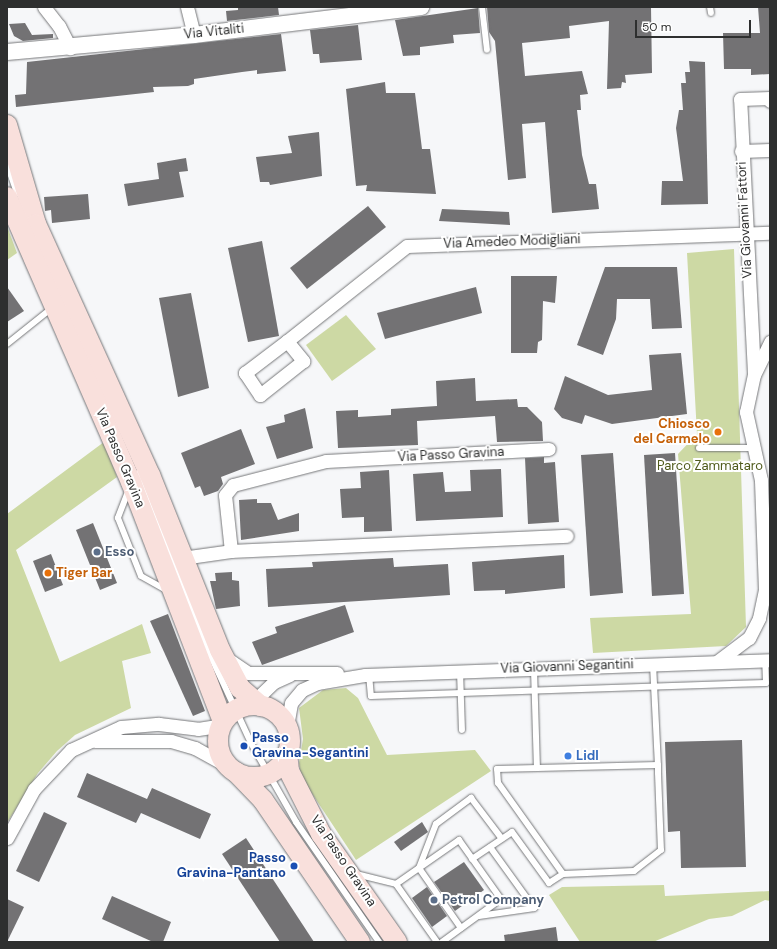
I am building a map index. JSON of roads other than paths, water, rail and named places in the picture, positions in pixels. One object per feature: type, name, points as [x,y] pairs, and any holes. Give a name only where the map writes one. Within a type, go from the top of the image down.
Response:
[{"type":"main road","name":"Via Passo Gravina","points":[[7,125],[36,224],[147,468],[220,650],[235,680],[241,711]]},
{"type":"main road","name":"Via Passo Gravina","points":[[13,198],[53,306],[133,472],[176,594],[241,711]]},
{"type":"main road","points":[[287,726],[277,713],[241,711],[218,745],[234,770],[263,800],[354,939]]},
{"type":"main road","name":"Via Passo Gravina","points":[[287,726],[287,754],[289,771],[315,821],[397,942]]},
{"type":"main road","points":[[234,770],[249,776],[269,774],[287,754]]},
{"type":"street","points":[[44,7],[59,26],[70,48]]},
{"type":"street","points":[[187,7],[194,35]]},
{"type":"street","name":"Via Vitaliti","points":[[7,52],[70,48],[194,35],[422,7]]},
{"type":"street","name":"Via Giovanni Fattori","points":[[754,375],[745,234],[740,99],[770,98],[770,101]]},
{"type":"street","points":[[741,151],[770,150]]},
{"type":"street","name":"Via Amedeo Modigliani","points":[[287,341],[407,246],[770,233]]},
{"type":"street","name":"Via Giovanni Fattori","points":[[717,662],[749,638],[759,618],[768,590],[760,480],[746,412],[754,375],[770,342]]},
{"type":"street","name":"Via Passo Gravina","points":[[231,552],[225,495],[233,485],[326,461],[549,449]]},
{"type":"street","points":[[182,558],[231,552],[567,536]]},
{"type":"street","points":[[768,590],[770,603]]},
{"type":"street","name":"Via Giovanni Segantini","points":[[220,650],[248,673],[301,672],[367,674],[768,660]]},
{"type":"street","points":[[7,838],[50,769],[71,750],[121,727],[137,724],[198,729],[241,711],[274,682],[301,672]]},
{"type":"street","name":"Via Giovanni Segantini","points":[[287,726],[291,703],[302,690],[317,683],[367,674]]},
{"type":"street","points":[[91,741],[171,741],[195,748],[234,770]]},
{"type":"lane","points":[[482,7],[487,50]]},
{"type":"lane","points":[[7,164],[13,198]]},
{"type":"lane","points":[[24,214],[89,364]]},
{"type":"lane","points":[[7,344],[53,306]]},
{"type":"lane","points":[[699,448],[753,448]]},
{"type":"lane","points":[[133,472],[118,518],[141,576],[176,594]]},
{"type":"lane","points":[[133,472],[269,774],[296,822],[379,942]]},
{"type":"lane","points":[[367,674],[371,696],[654,687],[766,683],[768,660]]},
{"type":"lane","points":[[472,859],[512,832],[549,882],[563,874],[634,871],[661,850],[653,664]]},
{"type":"lane","points":[[534,669],[537,768]]},
{"type":"lane","points":[[460,671],[462,730]]},
{"type":"lane","points":[[563,874],[498,783],[497,769],[658,765]]},
{"type":"lane","points":[[419,868],[436,824],[471,798],[502,839]]},
{"type":"lane","points":[[396,884],[459,840],[501,899],[442,942]]},
{"type":"lane","points":[[477,916],[534,908],[490,847]]},
{"type":"lane","points":[[419,868],[461,928]]},
{"type":"lane","points":[[349,872],[396,884],[437,942]]},
{"type":"place","name":"Chiosco del Carmelo","points":[[718,432]]},
{"type":"place","name":"Esso","points":[[97,552]]},
{"type":"place","name":"Tiger Bar","points":[[48,573]]},
{"type":"place","name":"Passo Gravina-Segantini","points":[[244,746]]},
{"type":"place","name":"Lidl","points":[[568,756]]},
{"type":"place","name":"Passo Gravina-Pantano","points":[[294,866]]},
{"type":"place","name":"Petrol Company","points":[[434,900]]},
{"type":"park label","name":"Parco Zammataro","points":[[710,466]]}]
